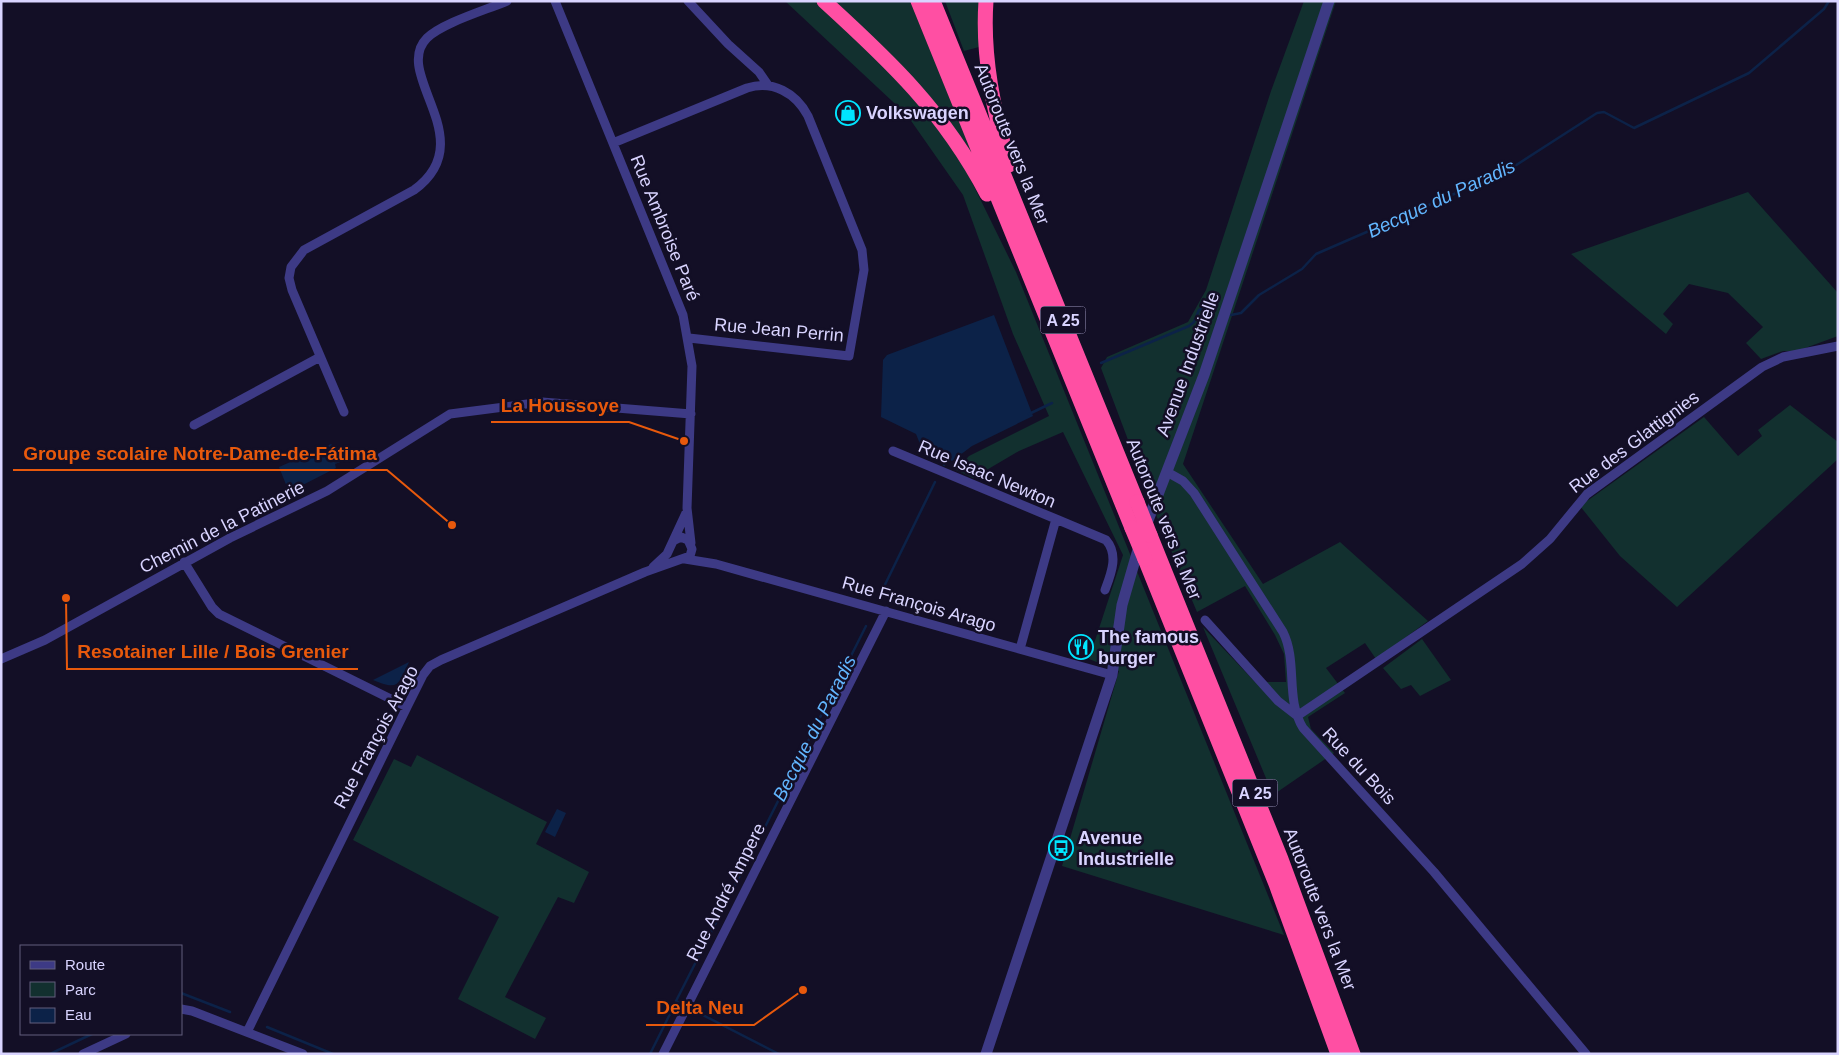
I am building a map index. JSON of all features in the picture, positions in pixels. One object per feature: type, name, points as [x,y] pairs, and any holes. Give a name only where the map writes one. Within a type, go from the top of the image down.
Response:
[{"type":"highway","points":[[824,1],[898,69],[947,128],[974,170],[1025,266]]},
{"type":"highway","name":"A 25","points":[[918,1],[1276,884],[1338,1054]]},
{"type":"highway","name":"Autoroute vers la Mer","points":[[933,1],[1282,859],[1353,1054]]},
{"type":"highway","points":[[986,1],[986,40],[992,99],[1006,155],[1020,196],[1018,210]]},
{"type":"street","points":[[344,412],[290,284],[289,272],[293,262],[304,250],[414,190],[428,177],[438,160],[441,141],[418,63],[419,49],[424,41],[436,31],[506,1]]},
{"type":"street","name":"Rue Ambroise Paré","points":[[555,1],[679,302],[689,338],[692,366],[687,508],[691,545]]},
{"type":"street","points":[[613,143],[748,88],[768,85],[759,72],[732,48],[688,1]]},
{"type":"street","name":"Avenue Industrielle","points":[[986,1054],[1112,675],[1120,613],[1126,586],[1207,367],[1329,1]]},
{"type":"street","name":"Rue Jean Perrin","points":[[689,338],[850,356],[864,270],[863,255],[805,111],[788,92],[768,85]]},
{"type":"street","name":"Rue des Glattignies","points":[[1296,715],[1308,711],[1522,564],[1550,539],[1586,494],[1762,367],[1783,358],[1838,346]]},
{"type":"street","points":[[194,426],[320,357]]},
{"type":"street","name":"Chemin de la Patinerie","points":[[1,659],[45,640],[184,562],[327,491],[368,467],[431,424],[454,413],[542,402],[691,414]]},
{"type":"street","name":"Rue Isaac Newton","points":[[893,451],[1056,519],[1020,649]]},
{"type":"street","name":"Rue du Bois","points":[[1167,472],[1183,481],[1194,493],[1283,632],[1289,651],[1296,715],[1311,739],[1434,872],[1586,1054]]},
{"type":"street","name":"Rue Ambroise Paré","points":[[671,543],[679,531],[687,508]]},
{"type":"street","points":[[1056,519],[1106,540],[1111,546],[1114,556],[1112,570],[1105,590]]},
{"type":"street","points":[[681,537],[691,545],[691,554],[683,560],[673,556],[671,543],[681,537]]},
{"type":"street","name":"Rue François Arago","points":[[645,572],[661,561],[671,543]]},
{"type":"street","name":"Rue François Arago","points":[[691,545],[702,556],[716,564]]},
{"type":"street","name":"Rue François Arago","points":[[247,1032],[423,675],[435,663],[645,572],[683,560],[716,564],[1112,675]]},
{"type":"street","points":[[184,562],[212,607],[219,614],[407,707]]},
{"type":"street","name":"Rue André Ampere","points":[[663,1054],[886,611]]},
{"type":"street","points":[[1205,620],[1278,701],[1296,715]]},
{"type":"street","points":[[182,1009],[303,1054]]},
{"type":"street","points":[[83,1054],[124,1035]]},
{"type":"green space","points":[[785,1],[910,1],[971,150],[961,160],[1016,272],[1284,935],[1062,866],[1119,671],[1089,659],[1123,555],[1063,432],[1019,451],[973,478],[956,470],[969,456],[1049,416],[1013,334],[963,195],[907,115]]},
{"type":"green space","points":[[945,1],[983,1],[979,47],[964,51]]},
{"type":"green space","points":[[1304,1],[1336,1],[1183,464],[1263,584],[1340,542],[1428,621],[1376,659],[1365,643],[1326,668],[1345,693],[1308,717],[1311,729],[1334,753],[1273,795],[1203,627],[1255,682],[1286,682],[1284,654],[1275,635],[1245,586],[1197,612],[1157,517],[1101,368],[1107,357],[1188,322],[1206,290],[1271,91]]},
{"type":"green space","points":[[1748,192],[1838,293],[1838,336],[1797,351],[1783,351],[1761,359],[1746,343],[1763,327],[1728,293],[1689,284],[1663,314],[1673,324],[1666,334],[1571,254]]},
{"type":"green space","points":[[1790,405],[1838,442],[1838,459],[1677,607],[1620,556],[1580,506],[1704,417],[1738,456],[1762,436],[1758,430]]},
{"type":"green space","points":[[1422,639],[1451,680],[1420,696],[1411,685],[1401,689],[1383,668]]},
{"type":"green space","points":[[417,755],[547,822],[536,844],[589,872],[574,903],[558,897],[505,997],[546,1018],[535,1039],[458,999],[499,917],[353,840],[394,759],[411,767]]},
{"type":"water","points":[[994,315],[1033,416],[972,446],[952,461],[920,444],[916,434],[881,417],[883,360],[887,355]]},
{"type":"water","points":[[331,444],[339,449],[343,461],[335,464],[336,468],[289,492],[279,467]]},
{"type":"water","points":[[409,662],[397,684],[388,685],[373,680]]},
{"type":"water","points":[[557,809],[566,813],[555,837],[545,832]]},
{"type":"waterway","name":"Becque du Paradis","points":[[1231,315],[1241,313],[1259,295],[1302,269],[1316,254],[1507,171],[1597,113],[1604,112],[1634,128],[1749,73],[1824,9],[1829,1]]},
{"type":"waterway","name":"Becque du Paradis","points":[[1101,363],[1189,326],[1194,322],[1199,310],[1206,307]]},
{"type":"waterway","name":"Becque du Paradis","points":[[1029,414],[1052,403]]},
{"type":"waterway","name":"Becque du Paradis","points":[[944,465],[949,456]]},
{"type":"waterway","name":"Becque du Paradis","points":[[878,599],[935,482]]},
{"type":"waterway","name":"Becque du Paradis","points":[[763,831],[866,626]]},
{"type":"waterway","name":"Becque du Paradis","points":[[680,1003],[676,1001],[757,842]]},
{"type":"waterway","points":[[182,993],[230,1012]]},
{"type":"waterway","points":[[650,1054],[676,1002]]},
{"type":"waterway","name":"Becque du Paradis","points":[[693,1010],[779,1054]]},
{"type":"waterway","points":[[267,1027],[333,1054]]},
{"type":"waterway","points":[[50,1054],[90,1035]]},
{"type":"place","name":"Volkswagen","points":[[848,113]]},
{"type":"place","name":"La Houssoye","points":[[684,441]]},
{"type":"place","name":"Groupe scolaire Notre-Dame-de-Fátima","points":[[452,525]]},
{"type":"place","name":"Resotainer Lille / Bois Grenier","points":[[66,598]]},
{"type":"place","name":"The famous burger","points":[[1081,647]]},
{"type":"place","name":"Avenue Industrielle","points":[[1061,848]]},
{"type":"place","name":"Delta Neu","points":[[803,990]]}]
